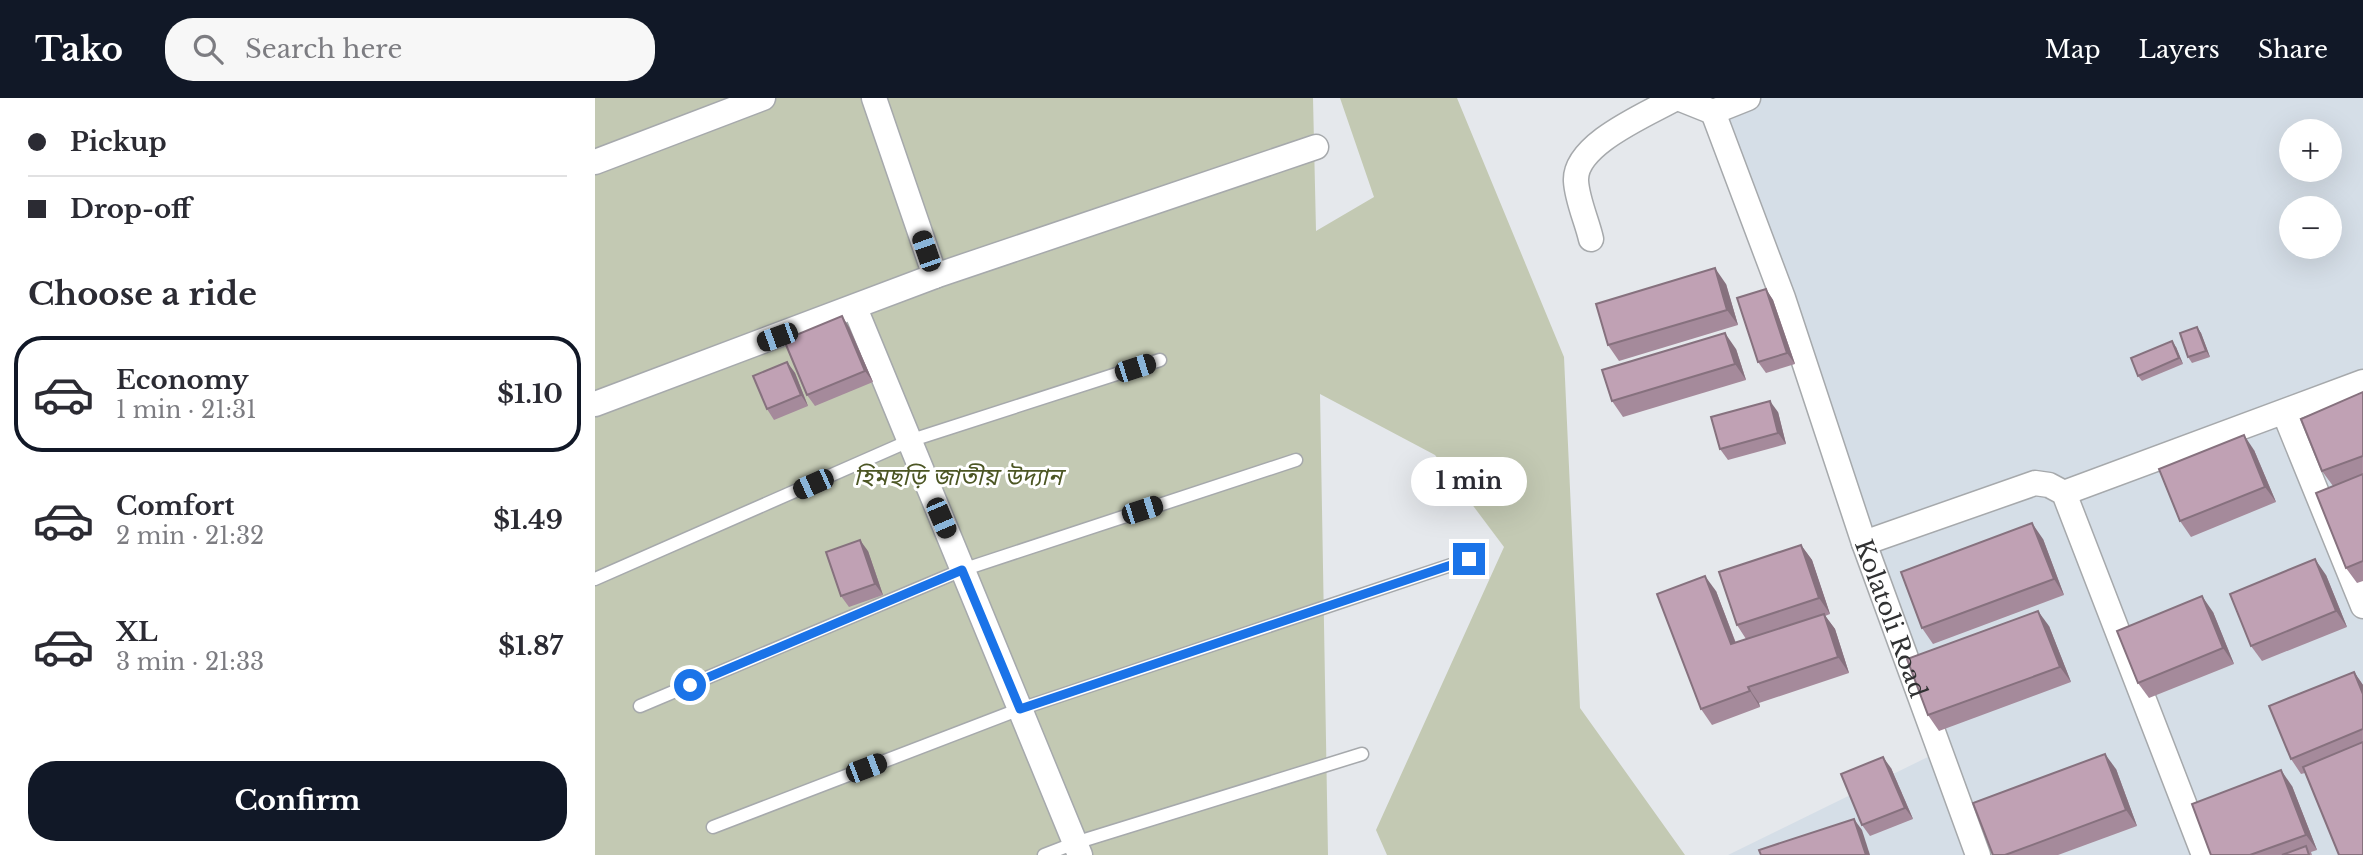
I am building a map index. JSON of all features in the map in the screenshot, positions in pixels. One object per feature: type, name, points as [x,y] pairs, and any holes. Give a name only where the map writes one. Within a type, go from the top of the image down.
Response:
[{"type":"street","points":[[595,162],[764,98]]},
{"type":"street","points":[[874,98],[935,276]]},
{"type":"street","points":[[1591,239],[1576,181],[1582,159],[1599,142],[1677,98],[1713,112],[1748,98]]},
{"type":"street","points":[[1713,112],[1783,298],[1864,543]]},
{"type":"street","points":[[595,404],[935,276],[1316,147]]},
{"type":"street","points":[[855,308],[1077,849]]},
{"type":"street","points":[[2204,855],[2064,494],[2363,382]]},
{"type":"street","points":[[2284,412],[2363,606]]},
{"type":"street","name":"Kolatoli Road","points":[[1978,855],[1864,543],[2035,483],[2049,485],[2064,494]]},
{"type":"lane","points":[[595,579],[909,441],[1160,360]]},
{"type":"lane","points":[[640,706],[962,570],[1296,460]]},
{"type":"lane","points":[[713,827],[1020,709],[1469,559]]},
{"type":"lane","points":[[1044,855],[1077,849],[1362,754]]},
{"type":"shaded area","points":[[1671,98],[2363,98],[2363,855],[1728,855],[1938,752],[1723,134]]},
{"type":"green space","name":"হিমছড়ি জাতীয় উদ্যান","points":[[595,98],[1313,98],[1316,231],[1374,197],[1340,98],[1457,98],[1564,357],[1580,708],[1685,855],[1387,855],[1376,830],[1504,547],[1435,455],[1320,394],[1328,855],[595,855]]},
{"type":"building","points":[[1715,268],[1727,310],[1608,345],[1596,304]]},
{"type":"building","points":[[1766,289],[1787,353],[1758,362],[1737,298]]},
{"type":"building","points":[[842,316],[865,371],[807,395],[784,340]]},
{"type":"building","points":[[2197,327],[2206,351],[2188,357],[2180,333]]},
{"type":"building","points":[[1725,333],[1735,364],[1612,401],[1602,370]]},
{"type":"building","points":[[2172,341],[2179,358],[2138,376],[2131,358]]},
{"type":"building","points":[[787,362],[801,395],[767,409],[753,376]]},
{"type":"building","points":[[2363,392],[2363,456],[2322,471],[2301,419]]},
{"type":"building","points":[[1770,401],[1778,433],[1720,449],[1711,417]]},
{"type":"building","points":[[2244,435],[2265,487],[2180,521],[2159,469]]},
{"type":"building","points":[[2363,474],[2363,561],[2346,568],[2316,493]]},
{"type":"building","points":[[2032,523],[2054,579],[1922,628],[1901,572]]},
{"type":"building","points":[[860,540],[875,584],[841,596],[826,552]]},
{"type":"building","points":[[1801,545],[1819,598],[1737,625],[1719,572]]},
{"type":"building","points":[[2315,559],[2336,611],[2251,646],[2230,594]]},
{"type":"building","points":[[1705,576],[1731,644],[1824,614],[1838,657],[1748,687],[1750,691],[1701,709],[1657,594]]},
{"type":"building","points":[[2202,596],[2223,648],[2138,683],[2117,631]]},
{"type":"building","points":[[2038,611],[2060,667],[1928,715],[1907,659]]},
{"type":"building","points":[[2354,672],[2363,694],[2363,729],[2291,759],[2269,706]]},
{"type":"building","points":[[2363,742],[2363,855],[2339,855],[2303,767]]},
{"type":"building","points":[[2105,754],[2126,810],[2005,855],[1993,855],[1973,803]]},
{"type":"building","points":[[1883,757],[1905,808],[1862,825],[1841,774]]},
{"type":"building","points":[[2281,770],[2306,835],[2250,855],[2211,855],[2192,804]]},
{"type":"building","points":[[1854,819],[1866,855],[1761,855],[1759,850]]},
{"type":"building","points":[[2306,846],[2309,855],[2282,855]]},
{"type":"route","points":[[690,685],[962,570],[1020,709],[1469,559]]}]
